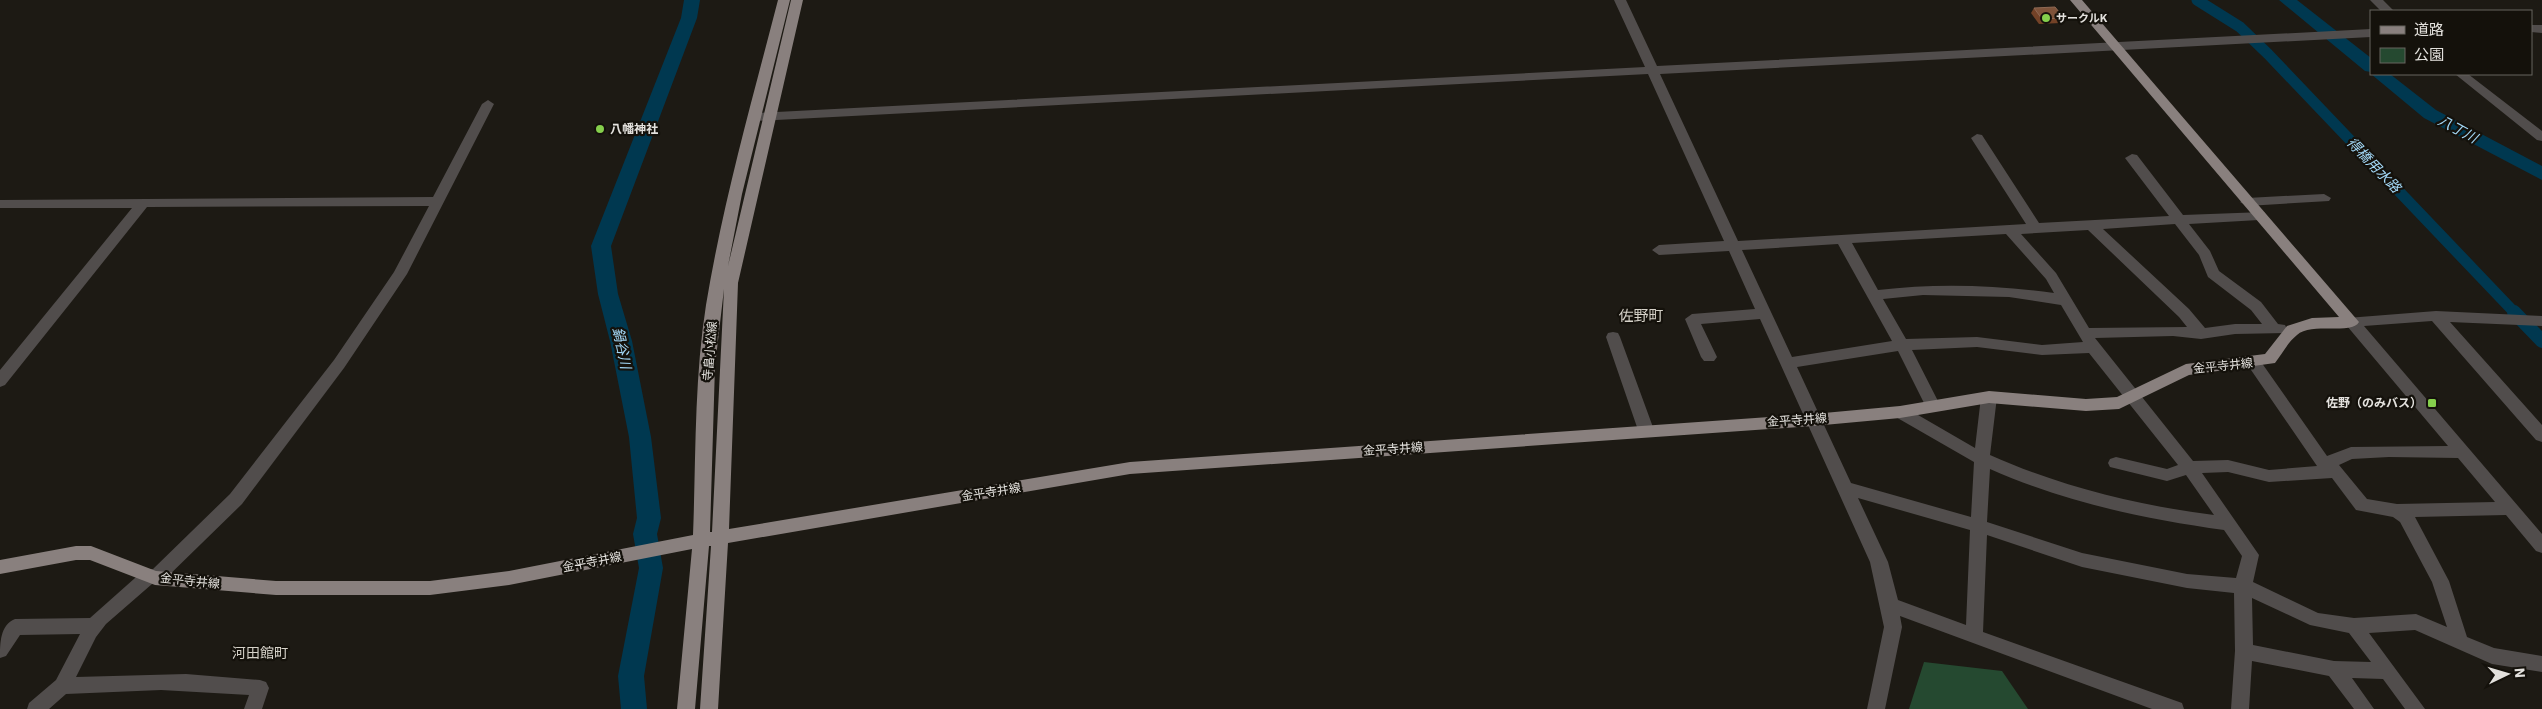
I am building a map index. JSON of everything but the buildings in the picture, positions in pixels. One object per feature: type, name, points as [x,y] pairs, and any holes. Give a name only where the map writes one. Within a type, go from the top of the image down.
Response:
[{"type":"main road","name":"寺畠小松線","points":[[709,709],[720,537],[731,283],[784,0]]},
{"type":"main road","name":"寺畠小松線","points":[[686,709],[701,541],[708,366],[713,306],[735,194],[762,117],[796,0]]},
{"type":"main road","points":[[2076,0],[2247,202],[2352,322]]},
{"type":"main road","points":[[2292,330],[2312,323],[2352,322]]},
{"type":"main road","name":"金平寺井線","points":[[0,567],[76,553],[91,553],[152,576],[276,588],[430,588],[509,578],[720,537],[1130,468],[1646,430],[1813,420],[1900,412],[1932,405],[1989,397],[2086,404],[2119,403],[2186,370],[2254,363],[2270,359],[2292,330]]},
{"type":"street","points":[[1620,0],[1879,562],[1890,605],[1893,626],[1876,709]]},
{"type":"street","points":[[2376,0],[2387,10]]},
{"type":"street","points":[[762,117],[2370,33]]},
{"type":"street","points":[[2462,75],[2542,137]]},
{"type":"street","points":[[36,709],[62,686],[95,626],[236,499],[311,404],[400,274],[488,104]]},
{"type":"street","points":[[1978,138],[2035,228]]},
{"type":"street","points":[[2132,158],[2181,219],[2205,254],[2213,274],[2237,294],[2256,306],[2274,329]]},
{"type":"street","points":[[2247,202],[2324,198]]},
{"type":"street","points":[[0,204],[439,201]]},
{"type":"street","points":[[0,381],[143,203]]},
{"type":"street","points":[[1659,250],[2260,215]]},
{"type":"street","points":[[2090,224],[2184,313],[2201,334]]},
{"type":"street","points":[[2010,230],[2051,276],[2093,347],[2189,467],[2251,555],[2243,586],[2244,651],[2240,709]]},
{"type":"street","points":[[1844,240],[1902,345],[1932,405]]},
{"type":"street","points":[[1875,295],[1923,290],[2009,292],[2064,300]]},
{"type":"street","points":[[1709,357],[1692,318],[1764,314]]},
{"type":"street","points":[[2352,322],[2436,316],[2530,321],[2542,332]]},
{"type":"street","points":[[2436,316],[2540,431]]},
{"type":"street","points":[[2352,322],[2542,546]]},
{"type":"street","points":[[2085,333],[2173,331],[2201,334],[2235,329],[2292,330]]},
{"type":"street","points":[[1613,336],[1646,430]]},
{"type":"street","points":[[1788,363],[1902,345],[1977,342],[2042,350],[2093,347]]},
{"type":"street","points":[[2254,363],[2330,467],[2362,505],[2397,511],[2509,508]]},
{"type":"street","points":[[1974,636],[1982,459],[1989,397]]},
{"type":"street","points":[[1900,412],[1982,459],[2077,496],[2171,516],[2228,524]]},
{"type":"street","points":[[2116,463],[2167,475],[2189,467],[2228,466],[2269,476],[2330,467],[2352,453],[2390,451],[2461,452]]},
{"type":"street","points":[[1846,488],[1980,526],[2082,560],[2187,581],[2243,586],[2316,620],[2354,626],[2416,622],[2492,656],[2542,664]]},
{"type":"street","points":[[2397,511],[2406,517],[2440,581],[2460,641]]},
{"type":"street","points":[[1890,605],[2175,709]]},
{"type":"street","points":[[0,650],[15,627],[95,626]]},
{"type":"street","points":[[2354,626],[2415,709]]},
{"type":"street","points":[[2244,651],[2334,669],[2386,671]]},
{"type":"street","points":[[2334,669],[2365,709]]},
{"type":"street","points":[[62,686],[169,680],[222,682],[260,688],[253,709]]},
{"type":"green space","points":[[1924,662],[2002,671],[2028,709],[1909,709]]},
{"type":"waterway","name":"鍋谷川","points":[[634,709],[631,676],[651,568],[645,534],[649,518],[640,437],[621,341],[608,294],[601,246],[689,18],[692,0]]},
{"type":"waterway","name":"得橋用水路","points":[[2197,0],[2240,27],[2268,54],[2515,313]]},
{"type":"waterway","name":"八丁川","points":[[2287,0],[2370,66]]},
{"type":"waterway","name":"八丁川","points":[[2381,75],[2430,114],[2542,174]]},
{"type":"waterway","name":"得橋用水路","points":[[2514,312],[2542,341]]},
{"type":"place","name":"サークルK","points":[[2046,18]]},
{"type":"place","name":"八幡神社","points":[[600,129]]},
{"type":"place","name":"佐野（のみバス）","points":[[2432,403]]},
{"type":"district","name":"佐野町","points":[[1641,316]]},
{"type":"district","name":"河田館町","points":[[260,653]]}]
